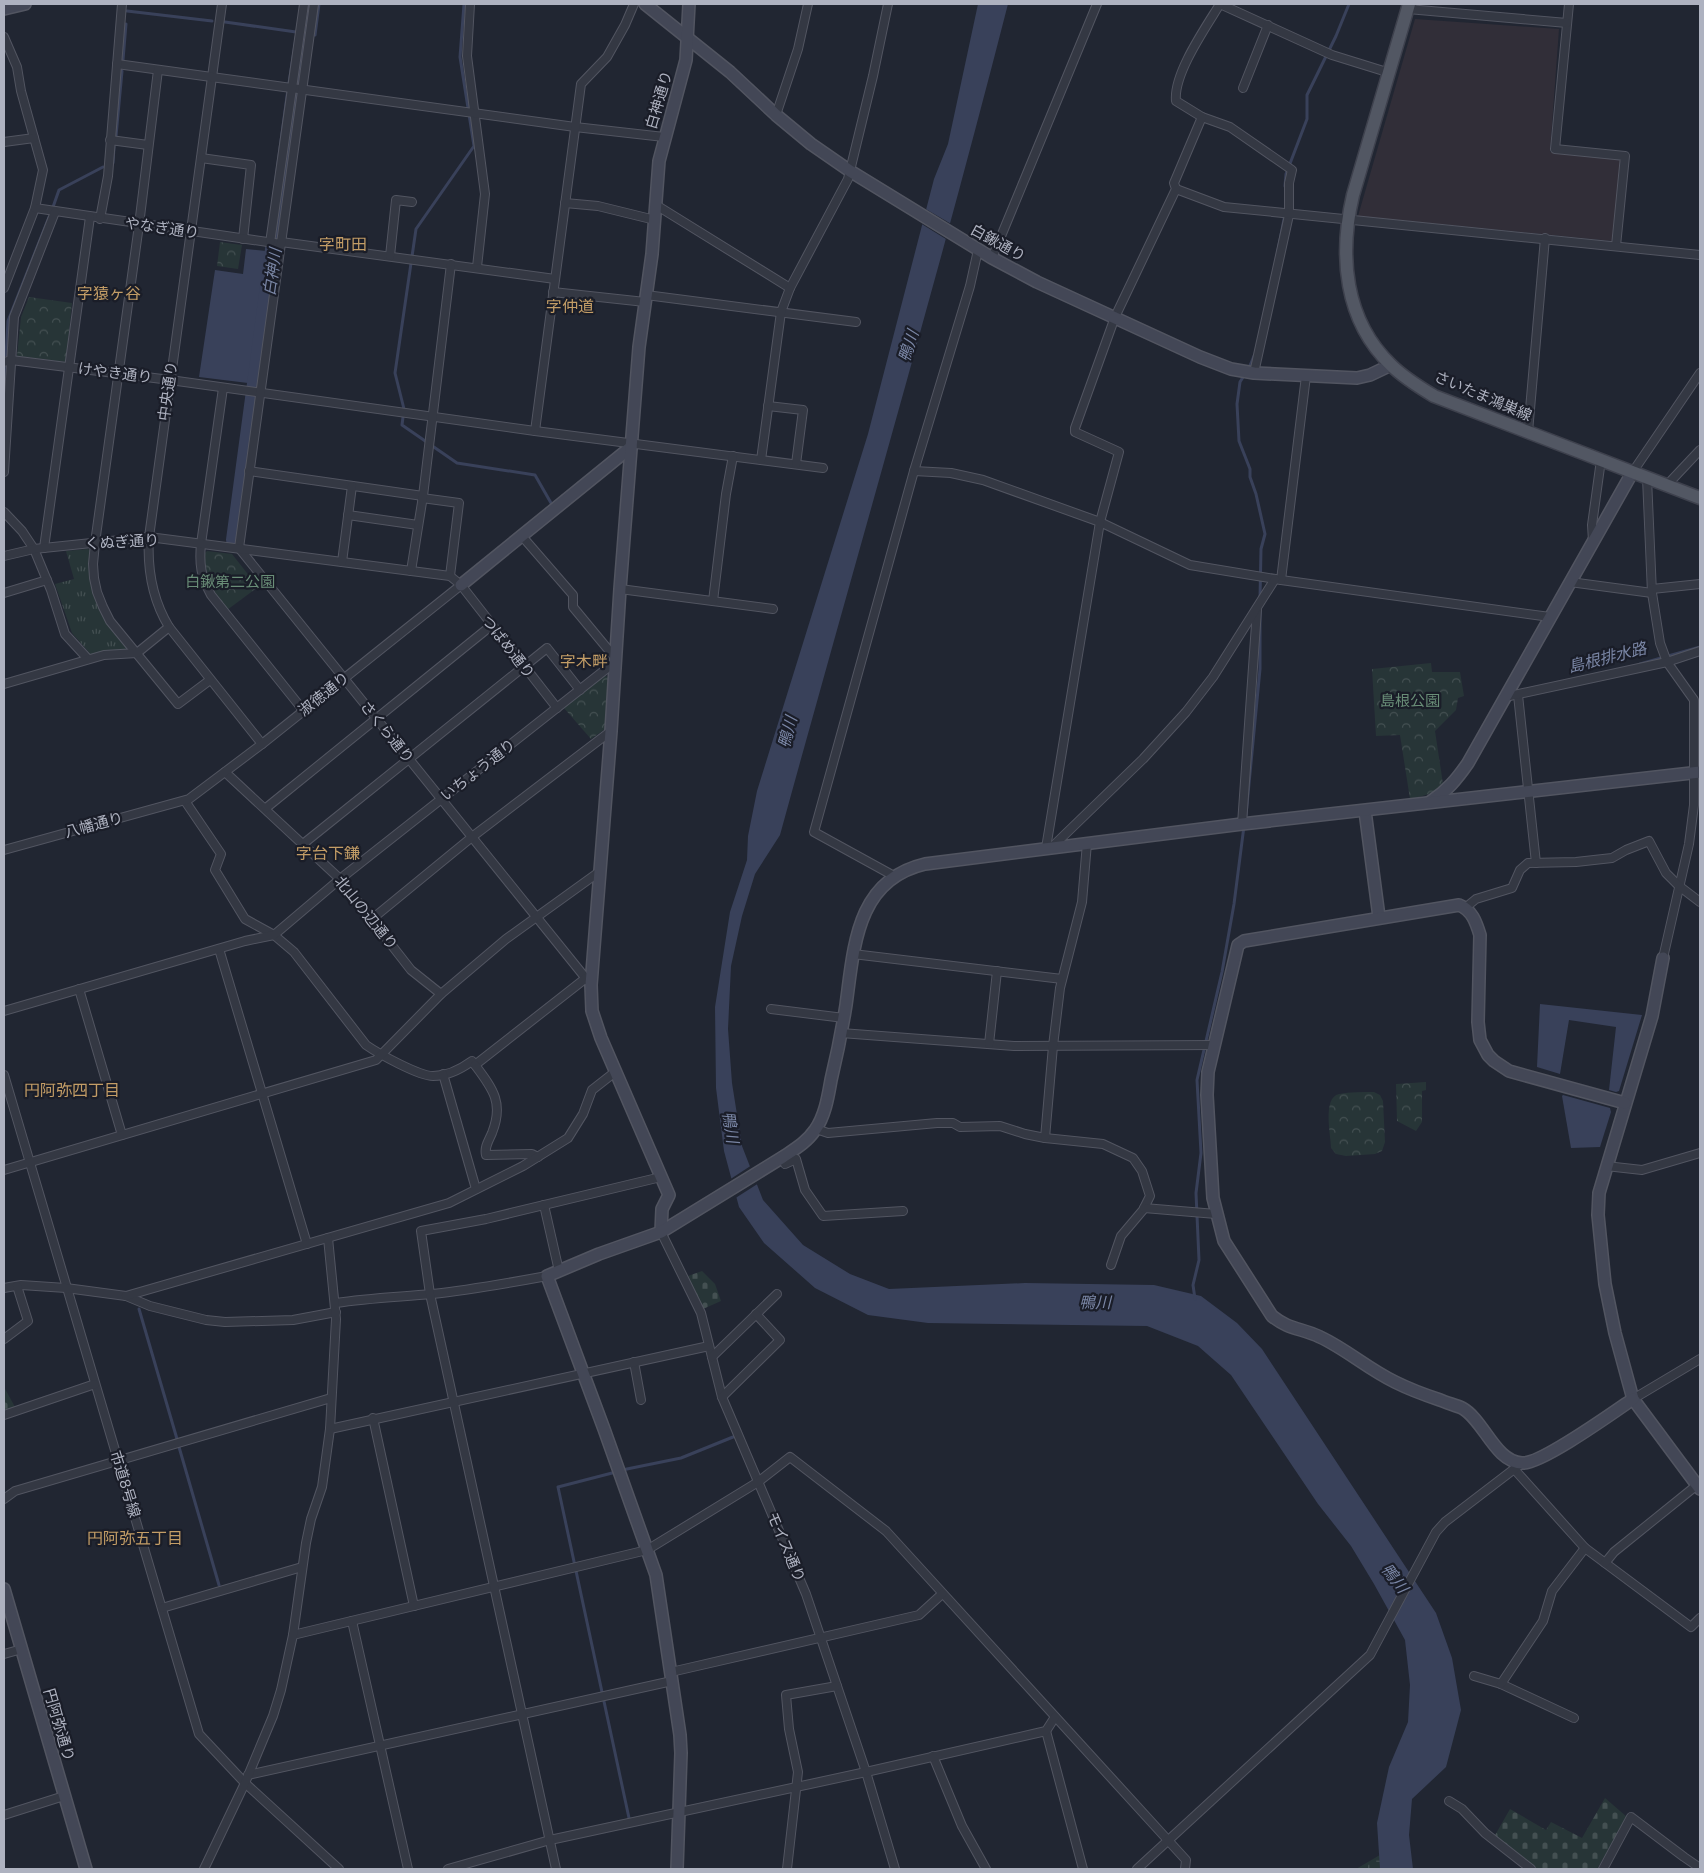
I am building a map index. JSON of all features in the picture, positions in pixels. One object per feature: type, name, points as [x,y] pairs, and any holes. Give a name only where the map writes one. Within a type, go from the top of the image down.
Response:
[{"type":"main road","name":"さいたま鴻巣線","points":[[1409,7],[1353,195],[1348,220],[1346,270],[1354,308],[1366,335],[1391,365],[1434,396],[1700,498]]},
{"type":"street","points":[[4,9],[25,4]]},
{"type":"street","points":[[100,219],[108,176],[122,4]]},
{"type":"street","name":"中央通り","points":[[222,4],[149,537],[149,567],[152,591],[169,628],[262,744]]},
{"type":"street","points":[[270,243],[304,4]]},
{"type":"street","points":[[239,548],[314,4]]},
{"type":"street","points":[[470,4],[467,56],[485,194],[478,267]]},
{"type":"street","points":[[535,431],[581,84],[607,57],[625,25],[634,4]]},
{"type":"street","name":"白鍬通り","points":[[645,4],[730,72],[776,115],[850,171],[975,248],[1037,282],[1211,362],[1249,372],[1357,378],[1370,375],[1391,365]]},
{"type":"street","name":"白神通り","points":[[661,1232],[662,1209],[669,1194],[615,1072],[592,1011],[589,982],[611,731],[631,446],[655,220],[659,161],[664,136],[686,60],[689,4]]},
{"type":"street","points":[[776,115],[798,49],[808,4]]},
{"type":"street","points":[[761,460],[781,312],[790,288],[848,179],[888,4]]},
{"type":"street","points":[[992,258],[1097,4]]},
{"type":"street","points":[[1249,372],[1289,215],[1289,184],[1292,170],[1230,127],[1202,117],[1176,101],[1175,93],[1191,52],[1220,4],[1332,55],[1390,74]]},
{"type":"street","points":[[1569,4],[1555,149],[1625,156],[1616,246]]},
{"type":"street","points":[[1409,7],[1568,23]]},
{"type":"street","points":[[1243,88],[1268,25]]},
{"type":"street","points":[[4,37],[17,67],[21,91],[43,170],[35,208],[4,288]]},
{"type":"street","points":[[117,64],[574,127],[664,136]]},
{"type":"street","points":[[158,70],[93,564],[97,592],[110,621],[178,704],[210,680]]},
{"type":"street","points":[[1049,848],[1100,522],[1119,452],[1075,432],[1075,428],[1115,317],[1176,189],[1174,183],[1202,117]]},
{"type":"street","points":[[4,142],[34,138]]},
{"type":"street","points":[[110,140],[148,144]]},
{"type":"street","points":[[201,158],[251,165],[243,239]]},
{"type":"street","points":[[1176,189],[1224,207],[1700,255]]},
{"type":"street","points":[[390,256],[396,200],[412,202]]},
{"type":"street","points":[[565,203],[598,206],[655,220]]},
{"type":"street","points":[[656,205],[790,288]]},
{"type":"street","name":"やなぎ通り","points":[[35,208],[90,218],[270,243],[478,267],[555,279]]},
{"type":"street","points":[[4,472],[7,361],[14,317],[55,212]]},
{"type":"street","points":[[44,548],[90,218]]},
{"type":"street","points":[[1528,432],[1545,238]]},
{"type":"street","points":[[894,876],[814,832],[914,471],[970,286],[975,248]]},
{"type":"street","points":[[411,571],[451,264]]},
{"type":"street","points":[[4,265],[12,266]]},
{"type":"street","points":[[553,292],[646,298],[856,322]]},
{"type":"street","name":"けやき通り","points":[[7,361],[170,380],[631,446],[733,456],[823,468]]},
{"type":"street","points":[[1428,803],[1443,793],[1454,782],[1468,763],[1632,473],[1700,373]]},
{"type":"street","points":[[1049,848],[1068,833],[1174,727],[1213,677],[1257,608],[1278,580],[1306,376]]},
{"type":"street","points":[[223,388],[201,544],[200,561],[203,579],[211,595],[304,710]]},
{"type":"street","points":[[768,406],[803,410],[796,464]]},
{"type":"street","points":[[461,585],[631,446]]},
{"type":"street","points":[[1667,485],[1700,450]]},
{"type":"street","points":[[713,601],[726,494],[733,456]]},
{"type":"street","points":[[1593,541],[1592,525],[1601,460]]},
{"type":"street","points":[[249,470],[458,503],[450,576]]},
{"type":"street","points":[[914,471],[951,473],[983,480],[1100,522],[1190,565],[1278,580],[1550,617]]},
{"type":"street","points":[[1605,1563],[1614,1552],[1699,1487],[1633,1399],[1605,1284],[1598,1215],[1599,1193],[1606,1166],[1652,1016],[1689,844],[1697,772],[1694,700],[1667,661],[1660,643],[1652,591],[1647,478]]},
{"type":"street","points":[[342,562],[352,486]]},
{"type":"street","points":[[4,512],[22,531],[34,549],[47,580],[64,634],[88,659]]},
{"type":"street","points":[[348,515],[418,525]]},
{"type":"street","points":[[521,535],[573,594],[573,607],[615,660]]},
{"type":"street","name":"くぬぎ通り","points":[[4,556],[34,549],[149,537],[450,576]]},
{"type":"street","name":"さくら通り","points":[[239,548],[589,982]]},
{"type":"street","name":"つばめ通り","points":[[450,576],[461,585],[557,708]]},
{"type":"street","points":[[4,593],[47,580]]},
{"type":"street","points":[[1570,582],[1652,591],[1700,584]]},
{"type":"street","name":"淑徳通り","points":[[185,801],[189,800],[262,744],[461,585]]},
{"type":"street","points":[[620,589],[773,609]]},
{"type":"street","points":[[1242,824],[1257,608]]},
{"type":"street","points":[[266,808],[492,625]]},
{"type":"street","points":[[4,684],[104,654],[137,653],[169,628]]},
{"type":"street","points":[[304,844],[547,648],[580,690]]},
{"type":"street","points":[[1505,697],[1667,661],[1700,651]]},
{"type":"street","name":"いちょう通り","points":[[274,935],[340,879],[580,690],[615,660]]},
{"type":"street","points":[[1518,695],[1536,863]]},
{"type":"street","points":[[372,920],[472,837],[611,731]]},
{"type":"street","name":"北山の辺通り","points":[[225,772],[266,808],[340,879],[411,970],[440,994]]},
{"type":"street","points":[[4,1288],[17,1286],[66,1288],[126,1296],[150,1306],[206,1320],[225,1322],[294,1320],[365,1298],[430,1294],[483,1288],[547,1276],[599,1254],[661,1232],[781,1162],[816,1129],[827,1100],[844,1018],[858,929],[875,895],[894,876],[911,867],[1242,824],[1697,772]]},
{"type":"street","points":[[185,801],[221,854],[215,870],[245,919],[274,935],[294,952],[366,1045],[381,1055],[432,1076],[458,1071],[472,1061],[496,1096],[498,1112],[485,1149],[486,1155],[532,1154],[538,1157]]},
{"type":"street","name":"八幡通り","points":[[4,850],[185,801]]},
{"type":"street","points":[[1365,810],[1379,917]]},
{"type":"street","points":[[1466,908],[1476,899],[1512,888],[1520,870],[1528,863],[1576,862],[1612,858],[1649,841],[1666,873],[1700,902]]},
{"type":"street","points":[[1045,1138],[1053,1046],[1062,979],[1082,902],[1087,843]]},
{"type":"street","points":[[4,1170],[376,1060],[440,994],[535,916],[599,872]]},
{"type":"street","points":[[1624,1103],[1509,1071],[1488,1055],[1480,1040],[1478,1022],[1480,935],[1474,918],[1466,908],[1452,905],[1244,941],[1238,945],[1208,1072],[1207,1094],[1212,1198],[1224,1240],[1272,1316],[1280,1323],[1292,1329],[1318,1336],[1395,1382],[1462,1408],[1471,1415],[1504,1455],[1518,1467],[1585,1548],[1691,1627],[1700,1618]]},
{"type":"street","points":[[4,1011],[274,935]]},
{"type":"street","points":[[219,949],[306,1244]]},
{"type":"street","points":[[853,954],[1062,979]]},
{"type":"street","points":[[988,1044],[997,971]]},
{"type":"street","points":[[475,1065],[589,982]]},
{"type":"street","points":[[79,989],[122,1135]]},
{"type":"street","points":[[771,1008],[844,1018]]},
{"type":"street","points":[[841,1033],[988,1044],[1053,1046],[1214,1045]]},
{"type":"street","points":[[126,1296],[449,1203],[523,1166],[568,1138],[583,1114],[592,1090],[615,1072]]},
{"type":"street","points":[[442,1074],[476,1189]]},
{"type":"street","name":"市道8号線","points":[[4,1075],[198,1734],[245,1783],[339,1869]]},
{"type":"street","points":[[816,1129],[828,1133],[953,1123],[960,1127],[1000,1126],[1045,1138],[1102,1144],[1133,1158],[1142,1171],[1150,1196],[1144,1208],[1121,1236],[1111,1266]]},
{"type":"street","points":[[1606,1166],[1642,1170],[1700,1153]]},
{"type":"street","points":[[781,1162],[796,1159],[804,1190],[823,1216],[903,1211]]},
{"type":"street","points":[[556,1869],[430,1294],[421,1231],[544,1205],[661,1177]]},
{"type":"street","points":[[544,1205],[559,1271]]},
{"type":"street","points":[[1144,1208],[1216,1214]]},
{"type":"street","name":"モイス通り","points":[[661,1232],[700,1313],[722,1397],[806,1594],[866,1772],[896,1869]]},
{"type":"street","points":[[204,1869],[245,1783],[273,1716],[281,1690],[293,1635],[302,1568],[311,1519],[322,1487],[330,1429],[336,1308],[328,1238]]},
{"type":"street","points":[[547,1276],[656,1575],[672,1676],[681,1753],[677,1869]]},
{"type":"street","points":[[4,1339],[28,1321],[17,1286]]},
{"type":"street","points":[[712,1357],[777,1294]]},
{"type":"street","points":[[722,1397],[780,1340],[756,1314]]},
{"type":"street","points":[[330,1429],[583,1372],[709,1346]]},
{"type":"street","points":[[1137,1869],[1370,1656],[1423,1554],[1444,1522],[1518,1467],[1550,1453],[1633,1399],[1700,1359]]},
{"type":"street","points":[[634,1362],[642,1400]]},
{"type":"street","points":[[4,1415],[95,1384]]},
{"type":"street","points":[[4,1499],[15,1491],[331,1398]]},
{"type":"street","points":[[373,1418],[414,1606]]},
{"type":"street","points":[[293,1635],[495,1586],[575,1569],[647,1550],[758,1482],[790,1457],[886,1531],[1186,1860],[1185,1869]]},
{"type":"street","points":[[1501,1684],[1543,1621],[1552,1591],[1585,1548]]},
{"type":"street","points":[[162,1608],[302,1568]]},
{"type":"street","name":"円阿弥通り","points":[[4,1589],[86,1869]]},
{"type":"street","points":[[248,1775],[522,1714],[919,1615],[942,1594]]},
{"type":"street","points":[[352,1621],[408,1869]]},
{"type":"street","points":[[4,1654],[22,1649]]},
{"type":"street","points":[[1474,1676],[1501,1684],[1574,1718]]},
{"type":"street","points":[[787,1869],[798,1772],[789,1729],[786,1696],[837,1686]]},
{"type":"street","points":[[448,1869],[550,1840],[1046,1731],[1055,1717]]},
{"type":"street","points":[[1046,1731],[1082,1869]]},
{"type":"street","points":[[933,1756],[962,1826],[986,1869]]},
{"type":"street","points":[[4,1814],[64,1796]]},
{"type":"street","points":[[1450,1801],[1462,1809],[1485,1833],[1531,1869]]},
{"type":"street","points":[[1603,1869],[1632,1817],[1700,1868]]},
{"type":"shaded area","points":[[1415,19],[1559,29],[1550,152],[1621,160],[1612,241],[1358,216]]},
{"type":"green space","points":[[220,242],[242,245],[238,269],[217,266]]},
{"type":"green space","points":[[29,297],[72,303],[66,362],[17,356],[21,317]]},
{"type":"green space","points":[[88,549],[92,552],[92,584],[94,593],[100,609],[127,646],[124,652],[93,657],[72,633],[55,584],[74,579],[66,551]]},
{"type":"green space","name":"白鍬第二公園","points":[[207,551],[232,554],[258,587],[227,610],[208,578],[204,554]]},
{"type":"green space","name":"島根公園","points":[[1431,663],[1432,672],[1460,672],[1464,696],[1458,698],[1456,710],[1435,731],[1443,784],[1428,794],[1410,799],[1400,735],[1376,736],[1372,669]]},
{"type":"green space","points":[[603,674],[609,678],[605,729],[591,739],[563,707]]},
{"type":"green space","points":[[1426,1082],[1426,1090],[1422,1091],[1422,1122],[1416,1131],[1397,1121],[1396,1084]]},
{"type":"green space","points":[[1374,1092],[1380,1095],[1383,1101],[1385,1142],[1382,1151],[1375,1154],[1346,1156],[1336,1154],[1331,1148],[1329,1118],[1329,1109],[1334,1097],[1343,1093]]},
{"type":"green space","points":[[702,1271],[715,1284],[721,1301],[703,1309],[688,1276]]},
{"type":"green space","points":[[4,1387],[15,1407],[4,1410]]},
{"type":"green space","points":[[1605,1798],[1627,1817],[1597,1869],[1536,1869],[1494,1837],[1510,1809],[1546,1830],[1551,1822],[1582,1838]]},
{"type":"green space","points":[[1385,1852],[1385,1869],[1356,1869]]},
{"type":"water","name":"鴨川","points":[[978,4],[1008,4],[925,316],[780,835],[755,874],[742,916],[731,966],[728,1029],[732,1083],[742,1146],[763,1200],[803,1245],[850,1274],[889,1289],[1025,1283],[1154,1285],[1201,1296],[1237,1323],[1262,1349],[1436,1613],[1452,1658],[1461,1710],[1446,1767],[1412,1799],[1409,1835],[1413,1869],[1380,1869],[1377,1823],[1389,1767],[1408,1722],[1410,1685],[1405,1640],[1351,1546],[1318,1504],[1231,1375],[1198,1346],[1147,1326],[928,1323],[868,1315],[815,1288],[764,1243],[739,1207],[724,1151],[716,1088],[715,1007],[730,912],[747,860],[748,836],[757,791],[868,434],[934,179],[948,144]]},
{"type":"water","points":[[246,249],[266,251],[248,383],[199,377],[215,270],[243,274]]},
{"type":"water","points":[[1540,1004],[1642,1015],[1619,1091],[1609,1090],[1616,1027],[1569,1020],[1560,1074],[1537,1067]]},
{"type":"water","points":[[1563,1095],[1610,1108],[1611,1112],[1600,1147],[1571,1148]]},
{"type":"pier","points":[[924,208],[953,225],[949,241],[920,223]]},
{"type":"pier","points":[[752,1165],[759,1183],[734,1199],[729,1180]]},
{"type":"waterway","name":"白神川","points":[[235,540],[295,93],[309,4]]},
{"type":"waterway","points":[[313,35],[315,35],[319,4]]},
{"type":"waterway","points":[[464,4],[460,57],[474,146],[416,229],[395,373],[404,409],[402,425],[457,463],[535,475],[551,503]]},
{"type":"waterway","points":[[1285,186],[1286,174],[1307,119],[1307,95],[1336,36],[1349,4]]},
{"type":"waterway","points":[[127,11],[212,21]]},
{"type":"waterway","points":[[225,22],[296,32]]},
{"type":"waterway","points":[[123,60],[126,24]]},
{"type":"waterway","points":[[116,136],[122,71]]},
{"type":"waterway","points":[[113,163],[114,147]]},
{"type":"waterway","points":[[53,207],[59,190],[103,167]]},
{"type":"waterway","points":[[1278,250],[1285,214]]},
{"type":"waterway","points":[[6,355],[8,321],[49,217]]},
{"type":"waterway","points":[[1249,368],[1254,356]]},
{"type":"waterway","points":[[4,391],[5,368]]},
{"type":"waterway","points":[[1245,374],[1240,382],[1237,404],[1239,441],[1250,469],[1250,477],[1265,534],[1261,549],[1260,598]]},
{"type":"waterway","points":[[1246,815],[1260,669],[1260,612]]},
{"type":"waterway","name":"島根排水路","points":[[1640,664],[1700,647]]},
{"type":"waterway","points":[[1195,1299],[1193,1285],[1199,1260],[1196,1193],[1201,1153],[1197,1080],[1222,972],[1234,904],[1244,826]]},
{"type":"waterway","points":[[139,1309],[177,1439]]},
{"type":"waterway","points":[[622,1470],[681,1458],[733,1437]]},
{"type":"waterway","points":[[179,1447],[219,1585]]},
{"type":"waterway","points":[[616,1472],[558,1487],[629,1818]]},
{"type":"district","name":"字町田","points":[[343,244]]},
{"type":"district","name":"字猿ヶ谷","points":[[109,293]]},
{"type":"district","name":"字仲道","points":[[570,306]]},
{"type":"district","name":"字木畔","points":[[584,661]]},
{"type":"district","name":"字台下鎌","points":[[328,853]]},
{"type":"district","name":"円阿弥四丁目","points":[[72,1090]]},
{"type":"district","name":"円阿弥五丁目","points":[[135,1538]]}]
